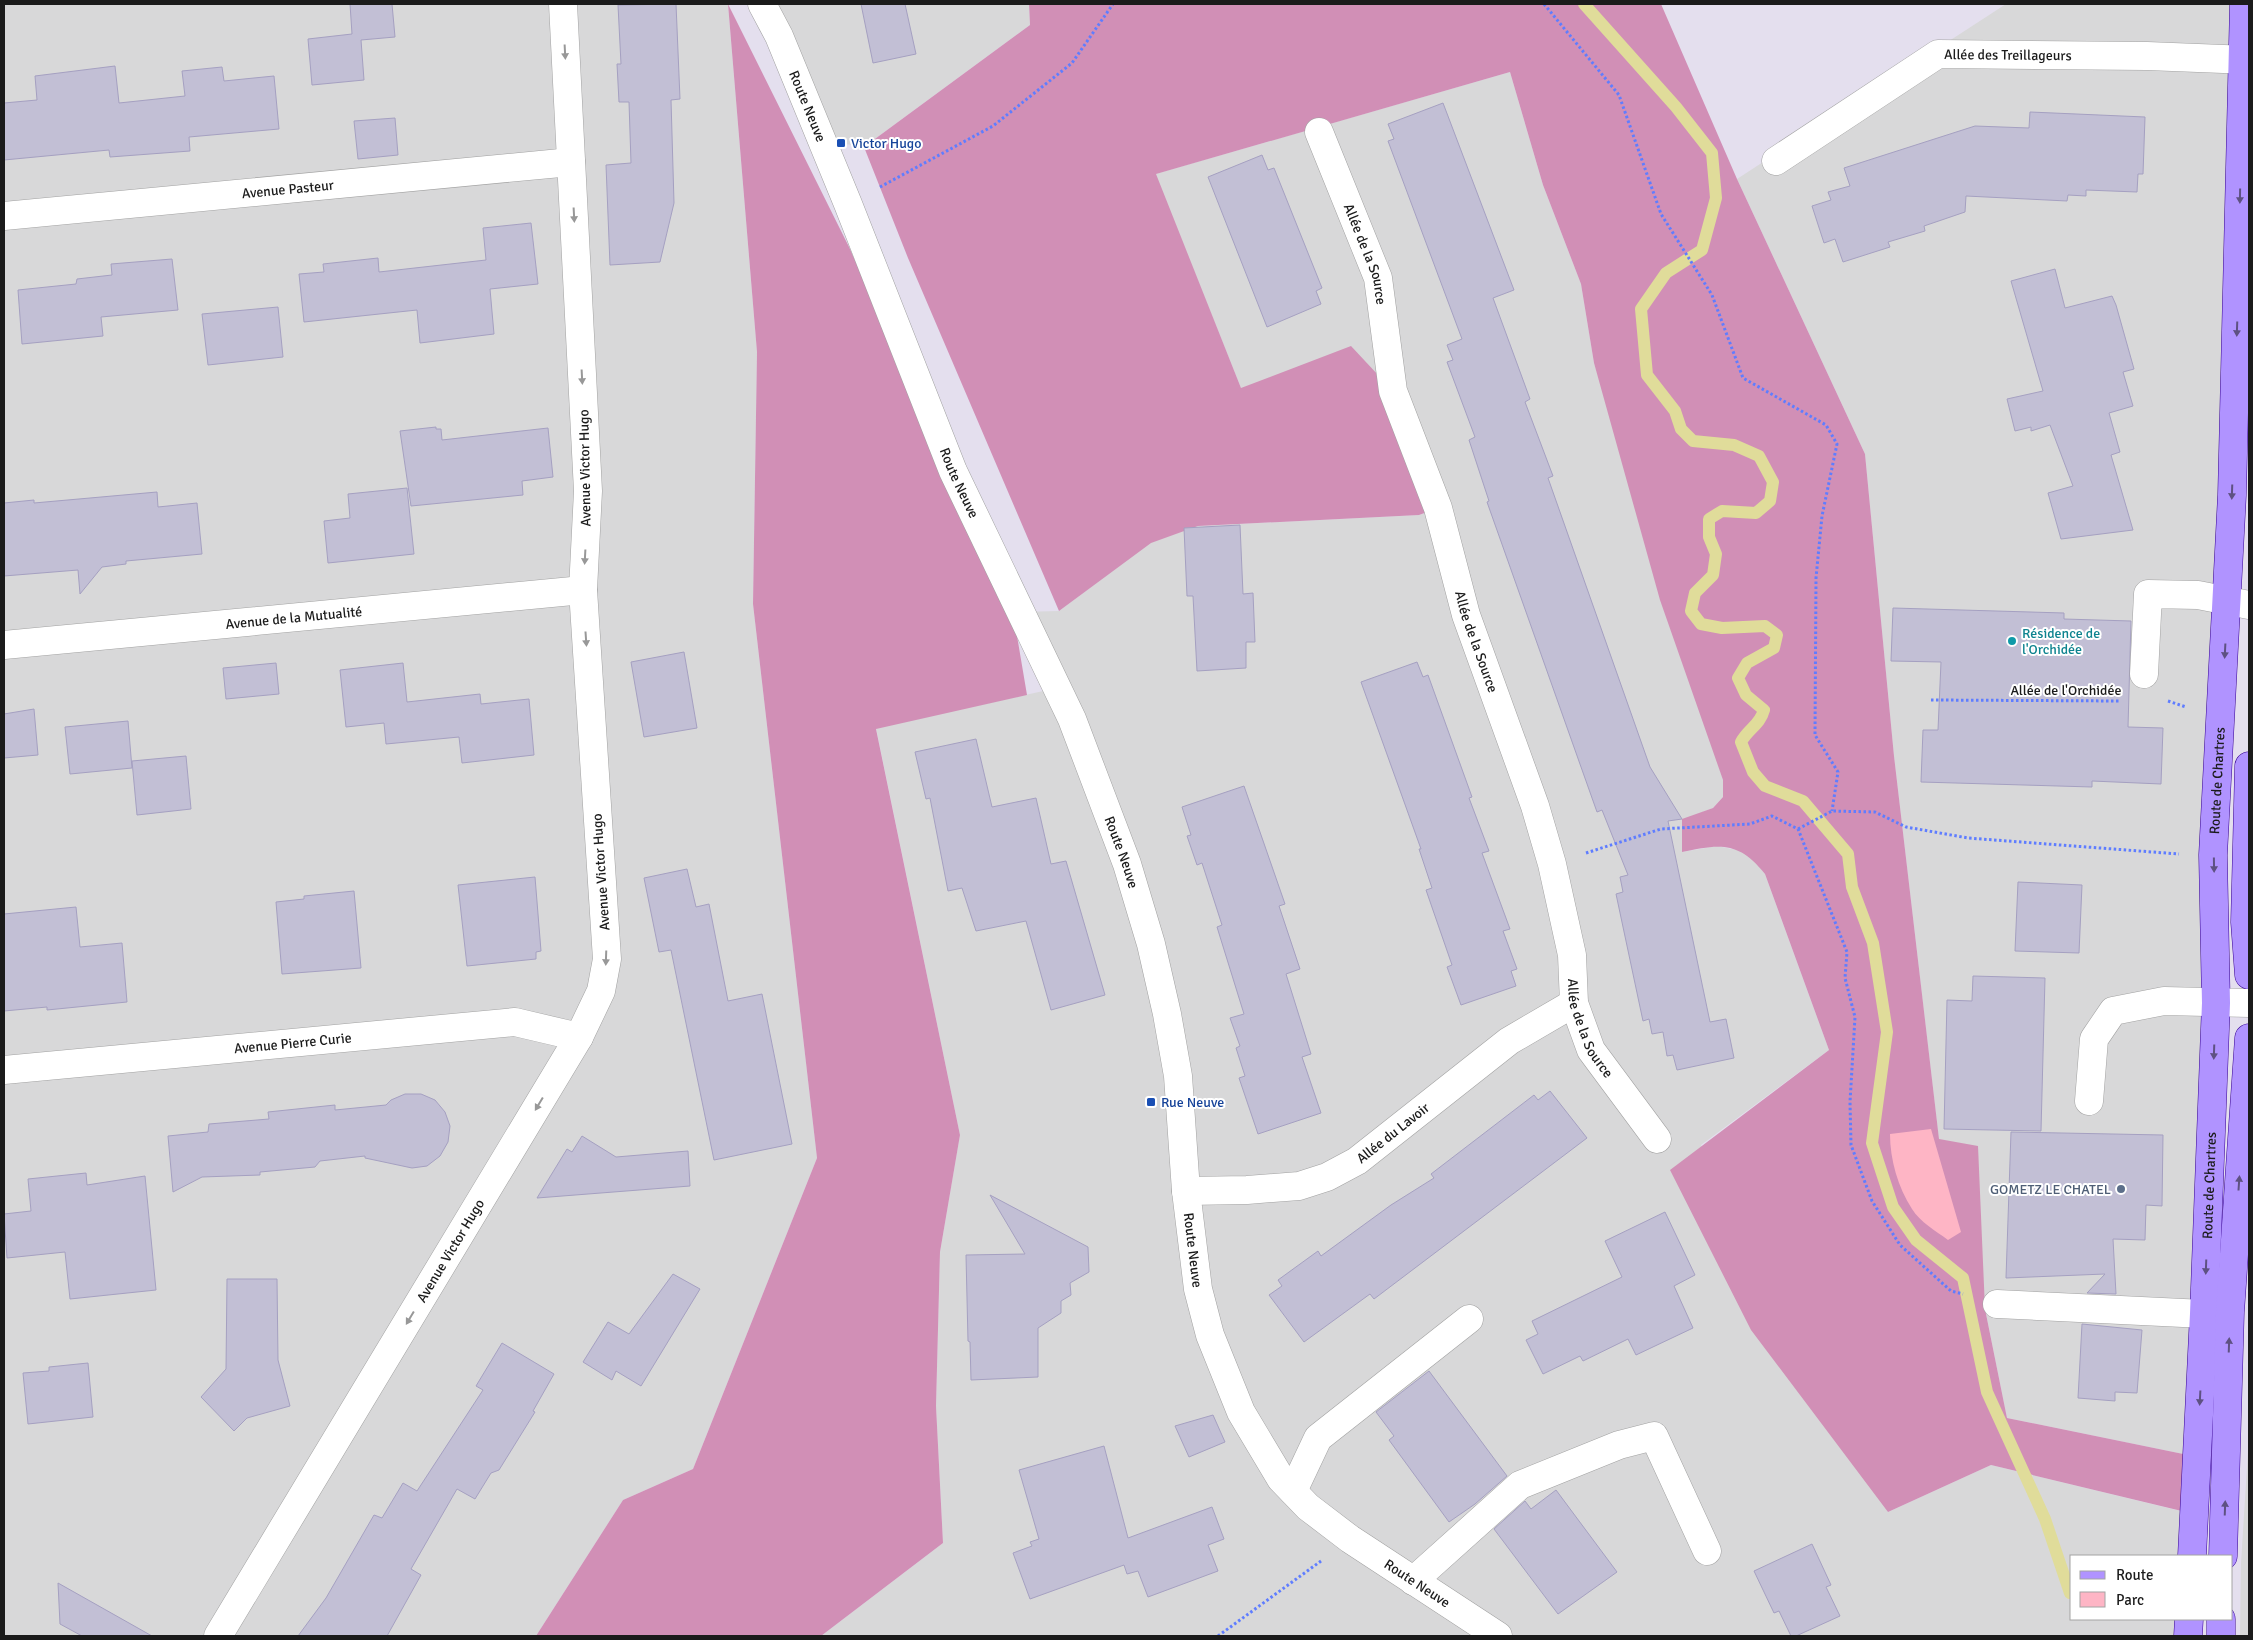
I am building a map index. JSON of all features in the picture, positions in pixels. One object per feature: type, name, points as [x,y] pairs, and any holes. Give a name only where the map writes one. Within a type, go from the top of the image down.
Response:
[{"type":"main road","name":"Route de Chartres","points":[[2192,1555],[2216,1003],[2214,855],[2238,603],[2239,281],[2246,60],[2244,4]]},
{"type":"main road","points":[[2249,766],[2245,922],[2249,975]]},
{"type":"main road","name":"Route de Chartres","points":[[2223,1555],[2230,1312],[2249,1038]]},
{"type":"main road","points":[[2188,1636],[2189,1620]]},
{"type":"main road","points":[[2221,1620],[2221,1636]]},
{"type":"street","name":"Avenue Victor Hugo","points":[[218,1636],[579,1036],[601,991],[606,959],[583,590],[588,491],[563,4]]},
{"type":"street","name":"Route Neuve","points":[[762,4],[779,36],[848,204],[953,471],[1072,719],[1105,804],[1151,944],[1167,1014],[1178,1076],[1186,1191],[1198,1288],[1210,1336],[1240,1412],[1281,1479],[1308,1507],[1350,1539],[1498,1636]]},
{"type":"street","name":"Allée des Treillageurs","points":[[1776,161],[1938,54],[2147,56],[2246,60]]},
{"type":"street","name":"Allée de la Source","points":[[1319,132],[1378,278],[1393,391],[1438,508],[1466,615],[1535,806],[1552,864],[1572,955],[1574,1003],[1591,1050],[1657,1139]]},
{"type":"street","name":"Avenue Pasteur","points":[[4,216],[571,162]]},
{"type":"street","name":"Avenue de la Mutualité","points":[[4,645],[583,590]]},
{"type":"street","points":[[2144,674],[2148,594],[2198,594],[2238,603]]},
{"type":"street","points":[[2089,1101],[2094,1039],[2113,1011],[2164,1002],[2249,1003]]},
{"type":"street","name":"Allée du Lavoir","points":[[1186,1191],[1247,1190],[1299,1186],[1327,1177],[1357,1161],[1509,1040],[1574,1003]]},
{"type":"street","name":"Avenue Pierre Curie","points":[[4,1070],[515,1022],[579,1036]]},
{"type":"street","points":[[1997,1304],[2204,1314]]},
{"type":"street","points":[[1293,1491],[1318,1438],[1469,1319]]},
{"type":"street","points":[[1413,1580],[1520,1486],[1620,1444],[1654,1436],[1707,1551]]},
{"type":"path","points":[[901,176],[993,126],[1072,63],[1113,4]]},
{"type":"path","points":[[1544,4],[1620,95],[1661,214],[1712,295],[1743,378],[1826,425],[1837,444],[1822,516],[1816,578],[1815,735],[1838,772],[1832,811]]},
{"type":"path","name":"Allée de l'Orchidée","points":[[1931,700],[2120,701]]},
{"type":"path","points":[[2160,701],[2192,709]]},
{"type":"path","points":[[1798,829],[1832,811],[1874,812],[1906,826],[1968,838],[2180,855]]},
{"type":"path","points":[[1552,864],[1661,829],[1750,824],[1772,816],[1798,829],[1847,952],[1845,978],[1855,1017],[1850,1102],[1851,1145],[1872,1201],[1900,1245],[1951,1291],[1997,1304]]},
{"type":"path","points":[[1218,1636],[1350,1539]]},
{"type":"shaded area","points":[[4,4],[728,4],[757,352],[753,604],[817,1158],[693,1469],[623,1500],[536,1636],[4,1636]]},
{"type":"shaded area","points":[[728,4],[850,249],[1016,630],[1027,695],[876,729],[960,1135],[940,1252],[936,1406],[943,1543],[821,1636],[536,1636],[623,1500],[693,1469],[817,1158],[753,604],[757,352]]},
{"type":"shaded area","points":[[762,4],[1029,4],[1030,25],[864,147],[821,140]]},
{"type":"shaded area","points":[[1029,4],[1661,4],[1737,179],[1865,454],[1894,756],[1939,1139],[1978,1146],[1985,1309],[2007,1418],[2193,1456],[2190,1513],[1991,1465],[1888,1512],[1751,1330],[1670,1170],[1829,1050],[1765,874],[1756,863],[1737,850],[1707,847],[1682,852],[1682,819],[1713,808],[1723,797],[1723,780],[1660,600],[1594,363],[1581,284],[1543,185],[1510,72],[1156,174],[1241,388],[1351,346],[1393,391],[1438,508],[1419,515],[1198,526],[1151,543],[1059,611],[908,258],[864,147],[1030,25]]},
{"type":"shaded area","points":[[2006,4],[2244,4],[2193,1456],[2007,1418],[1985,1309],[1939,1140],[1894,756],[1865,454],[1737,179]]},
{"type":"shaded area","points":[[1510,72],[1543,185],[1581,284],[1594,363],[1723,780],[1723,797],[1713,808],[1682,820],[1682,852],[1717,846],[1742,851],[1752,858],[1765,874],[1829,1050],[1701,1145],[1888,1512],[1991,1465],[2189,1513],[2193,1555],[2070,1555],[2070,1620],[2192,1620],[2191,1636],[821,1636],[943,1543],[936,1406],[940,1252],[960,1135],[876,728],[1057,688],[1020,612],[1059,611],[1151,542],[1198,526],[1419,515],[1437,508],[1241,388],[1155,174]]},
{"type":"shaded area","points":[[2249,1435],[2249,1636],[2240,1636],[2241,1563]]},
{"type":"green space","points":[[1931,1129],[1961,1232],[1948,1240],[1915,1214],[1899,1182],[1891,1154],[1890,1134]]},
{"type":"building","points":[[350,4],[392,4],[395,37],[361,40],[364,80],[312,85],[308,39],[352,34]]},
{"type":"building","points":[[676,4],[680,99],[671,100],[674,203],[660,262],[610,265],[606,165],[631,163],[629,102],[619,102],[617,64],[621,64],[618,5]]},
{"type":"building","points":[[861,4],[905,4],[916,54],[873,63]]},
{"type":"building","points":[[115,66],[119,103],[185,96],[182,71],[222,67],[224,81],[274,76],[279,129],[189,137],[190,151],[110,157],[109,150],[4,160],[4,103],[37,100],[35,76]]},
{"type":"building","points":[[1443,103],[1514,290],[1493,298],[1530,399],[1525,402],[1553,476],[1548,478],[1650,767],[1682,819],[1668,821],[1710,1022],[1726,1019],[1734,1058],[1677,1070],[1673,1055],[1667,1056],[1663,1032],[1652,1034],[1649,1019],[1643,1021],[1616,894],[1623,892],[1620,877],[1628,875],[1602,810],[1597,812],[1487,502],[1489,501],[1469,440],[1475,437],[1447,362],[1453,360],[1447,345],[1462,339],[1388,141],[1394,139],[1388,124]]},
{"type":"building","points":[[2030,112],[2145,117],[2143,174],[2138,174],[2137,192],[2086,190],[2086,196],[2068,195],[2067,201],[1966,196],[1965,212],[1924,226],[1925,231],[1888,242],[1890,247],[1843,262],[1835,239],[1824,243],[1812,206],[1831,200],[1828,192],[1850,186],[1844,168],[1975,126],[2029,128]]},
{"type":"building","points":[[395,118],[398,155],[358,159],[354,121]]},
{"type":"building","points":[[1262,155],[1268,170],[1274,168],[1322,288],[1316,291],[1321,304],[1267,327],[1208,177]]},
{"type":"building","points":[[531,223],[538,284],[490,289],[494,334],[420,343],[417,310],[304,322],[299,274],[324,272],[323,264],[378,258],[379,272],[486,260],[483,228]]},
{"type":"building","points":[[172,259],[178,310],[101,317],[103,336],[22,344],[18,290],[76,284],[77,279],[112,275],[111,264]]},
{"type":"building","points":[[2055,269],[2065,308],[2112,296],[2116,305],[2134,369],[2123,372],[2133,406],[2109,413],[2120,452],[2111,455],[2133,530],[2061,539],[2048,493],[2073,486],[2050,425],[2031,431],[2031,427],[2015,431],[2007,399],[2043,391],[2011,281]]},
{"type":"building","points":[[278,307],[283,357],[208,365],[202,314]]},
{"type":"building","points":[[436,427],[436,429],[441,429],[442,440],[548,428],[553,477],[522,481],[523,495],[411,506],[400,431]]},
{"type":"building","points":[[407,488],[414,554],[328,563],[324,521],[350,518],[348,494]]},
{"type":"building","points":[[157,492],[158,507],[197,503],[202,554],[126,561],[126,564],[102,567],[80,594],[78,570],[4,576],[4,503],[34,500],[34,503]]},
{"type":"building","points":[[1240,525],[1243,594],[1253,593],[1255,642],[1246,642],[1246,668],[1197,671],[1193,596],[1187,596],[1184,528]]},
{"type":"building","points":[[1893,608],[2064,613],[2064,619],[2131,621],[2128,727],[2163,728],[2161,784],[2092,781],[2092,787],[1921,782],[1923,730],[1938,730],[1941,662],[1891,661]]},
{"type":"building","points":[[684,652],[697,728],[644,737],[631,662]]},
{"type":"building","points":[[1417,662],[1423,677],[1428,675],[1472,797],[1469,798],[1489,851],[1482,853],[1510,929],[1503,931],[1517,969],[1511,971],[1516,986],[1461,1005],[1447,967],[1452,965],[1426,890],[1432,888],[1419,849],[1421,849],[1361,682]]},
{"type":"building","points":[[276,663],[279,694],[226,699],[223,668]]},
{"type":"building","points":[[403,663],[407,702],[480,694],[481,704],[529,699],[534,755],[462,763],[459,737],[386,744],[384,723],[346,727],[340,670]]},
{"type":"building","points":[[34,709],[38,755],[4,758],[4,714]]},
{"type":"building","points":[[128,721],[132,768],[70,774],[65,727]]},
{"type":"building","points":[[976,739],[992,807],[1036,798],[1051,864],[1066,861],[1105,995],[1051,1010],[1026,921],[976,931],[962,888],[948,891],[930,798],[926,799],[915,752]]},
{"type":"building","points":[[186,756],[191,809],[137,815],[132,761]]},
{"type":"building","points":[[1244,786],[1285,904],[1279,906],[1300,969],[1286,974],[1311,1054],[1302,1057],[1321,1113],[1258,1134],[1239,1078],[1245,1076],[1236,1048],[1240,1046],[1230,1018],[1244,1014],[1217,927],[1222,925],[1202,863],[1197,865],[1187,836],[1191,835],[1182,807]]},
{"type":"building","points":[[687,869],[696,907],[709,904],[728,1001],[762,994],[792,1144],[714,1160],[671,950],[659,952],[644,878]]},
{"type":"building","points":[[535,877],[541,951],[536,952],[536,959],[467,966],[458,885]]},
{"type":"building","points":[[2018,882],[2082,885],[2079,953],[2015,951]]},
{"type":"building","points":[[354,891],[361,968],[282,974],[276,902],[304,899],[304,896]]},
{"type":"building","points":[[76,907],[80,947],[122,943],[127,1002],[47,1010],[47,1007],[4,1011],[4,914]]},
{"type":"building","points":[[1973,976],[2045,978],[2041,1131],[1944,1129],[1947,1000],[1972,1001]]},
{"type":"building","points":[[1550,1091],[1587,1138],[1374,1299],[1370,1294],[1304,1342],[1269,1295],[1282,1286],[1278,1280],[1318,1251],[1321,1256],[1391,1205],[1434,1178],[1431,1174],[1534,1095],[1538,1100]]},
{"type":"building","points":[[405,1094],[421,1094],[435,1100],[445,1112],[450,1126],[448,1142],[440,1156],[427,1166],[412,1168],[365,1158],[365,1156],[320,1161],[315,1167],[260,1172],[260,1175],[202,1177],[173,1192],[168,1136],[208,1132],[209,1124],[269,1119],[268,1112],[335,1105],[335,1110],[386,1105],[391,1100]]},
{"type":"building","points":[[2011,1132],[2163,1135],[2162,1206],[2146,1205],[2145,1240],[2113,1239],[2116,1294],[2087,1293],[2105,1274],[2006,1278]]},
{"type":"building","points":[[582,1136],[616,1157],[688,1151],[690,1186],[537,1198],[567,1149],[572,1152]]},
{"type":"building","points":[[86,1173],[87,1185],[145,1176],[156,1290],[70,1299],[65,1252],[7,1258],[4,1214],[31,1211],[28,1179]]},
{"type":"building","points":[[990,1195],[1088,1247],[1089,1272],[1070,1283],[1071,1295],[1061,1301],[1061,1313],[1038,1328],[1038,1377],[971,1380],[966,1255],[1025,1254]]},
{"type":"building","points":[[1665,1212],[1695,1275],[1674,1286],[1693,1328],[1636,1355],[1628,1339],[1583,1361],[1580,1356],[1543,1374],[1526,1340],[1538,1334],[1532,1321],[1622,1277],[1605,1241]]},
{"type":"building","points":[[673,1274],[700,1289],[641,1386],[616,1371],[612,1380],[583,1362],[608,1322],[629,1334]]},
{"type":"building","points":[[227,1279],[277,1279],[278,1360],[290,1406],[247,1418],[234,1431],[201,1397],[226,1369]]},
{"type":"building","points":[[2082,1324],[2142,1330],[2137,1393],[2115,1392],[2115,1401],[2078,1398]]},
{"type":"building","points":[[502,1343],[554,1374],[533,1411],[535,1412],[499,1470],[491,1473],[475,1499],[457,1489],[411,1569],[421,1575],[387,1636],[298,1636],[326,1598],[374,1515],[382,1518],[403,1483],[417,1491],[483,1390],[476,1386]]},
{"type":"building","points":[[88,1363],[93,1417],[28,1424],[23,1373],[49,1371],[49,1367]]},
{"type":"building","points":[[1429,1371],[1507,1476],[1475,1504],[1449,1522],[1389,1440],[1394,1436],[1376,1412]]},
{"type":"building","points":[[1213,1415],[1225,1442],[1189,1457],[1175,1426]]},
{"type":"building","points":[[1104,1446],[1128,1538],[1212,1507],[1224,1539],[1208,1545],[1218,1571],[1148,1597],[1138,1571],[1127,1574],[1124,1565],[1030,1599],[1013,1553],[1032,1546],[1030,1542],[1039,1539],[1019,1470]]},
{"type":"building","points":[[1556,1490],[1617,1572],[1558,1614],[1494,1529],[1525,1501],[1531,1509]]},
{"type":"building","points":[[1812,1544],[1831,1585],[1826,1587],[1840,1616],[1796,1636],[1791,1636],[1779,1611],[1774,1613],[1754,1571]]},
{"type":"building","points":[[58,1583],[152,1636],[82,1636],[60,1624]]},
{"type":"waterway","points":[[1584,4],[1676,107],[1712,153],[1716,198],[1702,250],[1666,273],[1641,309],[1647,375],[1675,411],[1681,429],[1693,441],[1734,445],[1759,456],[1773,482],[1770,501],[1756,513],[1722,511],[1709,519],[1709,537],[1716,554],[1713,575],[1695,593],[1691,611],[1701,624],[1722,628],[1765,626],[1777,635],[1774,648],[1747,663],[1738,678],[1746,695],[1764,710],[1760,720],[1741,742],[1753,772],[1765,786],[1803,801],[1848,854],[1852,887],[1873,943],[1887,1032],[1872,1143],[1893,1207],[1916,1240],[1963,1278],[1987,1392],[2045,1519],[2070,1593]]},
{"type":"place","name":"Victor Hugo","points":[[841,143]]},
{"type":"place","name":"Résidence de l'Orchidée","points":[[2012,641]]},
{"type":"place","name":"Rue Neuve","points":[[1151,1102]]},
{"type":"place","name":"GOMETZ LE CHATEL","points":[[2121,1189]]}]
